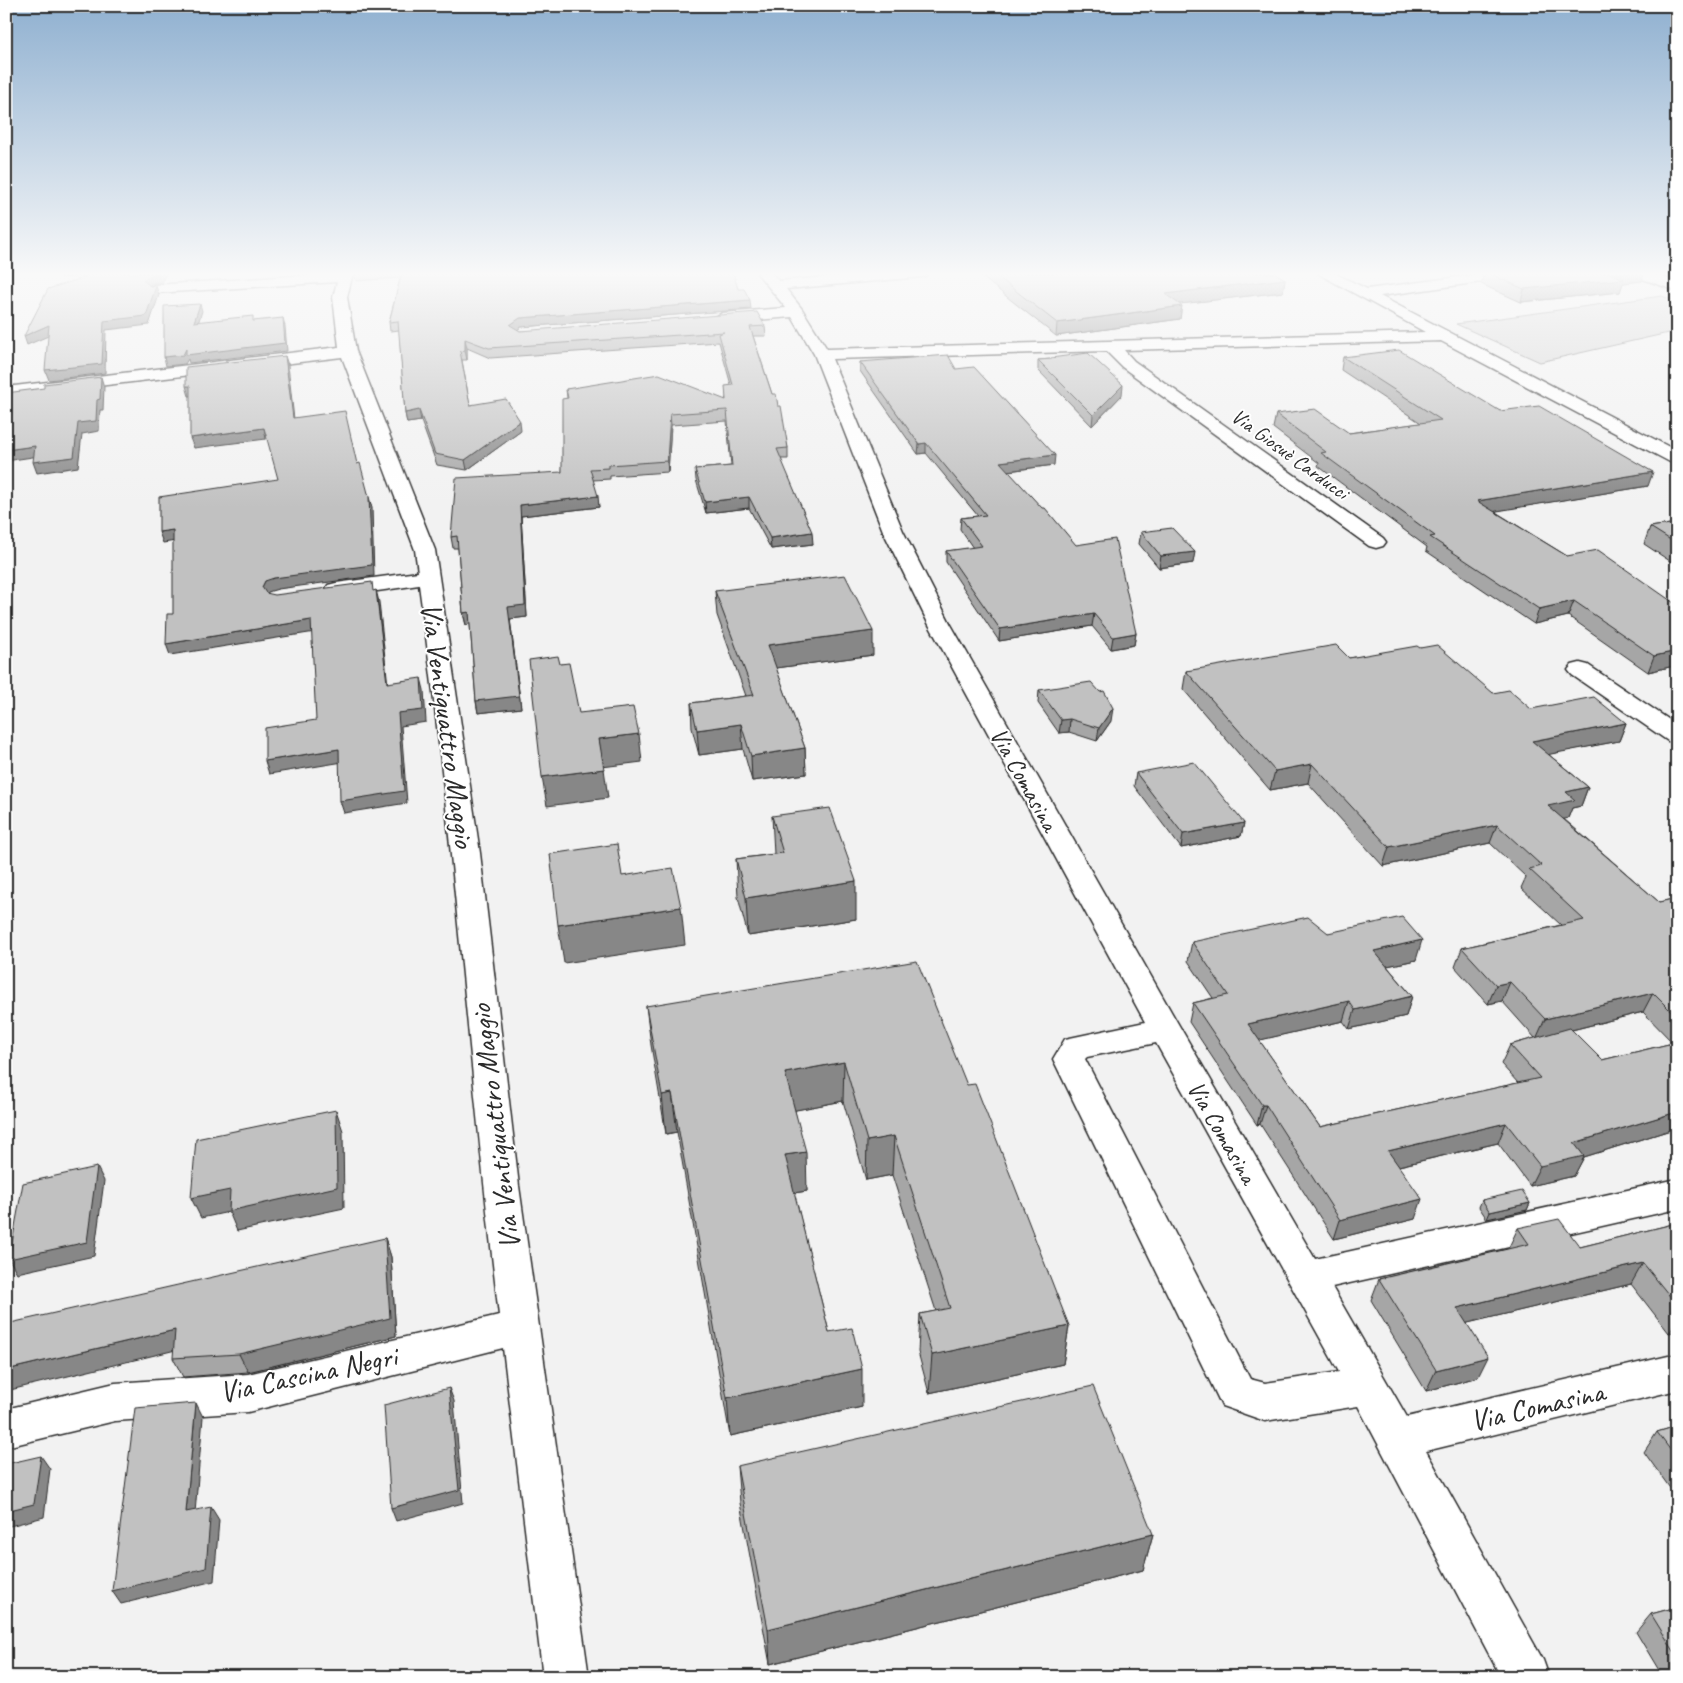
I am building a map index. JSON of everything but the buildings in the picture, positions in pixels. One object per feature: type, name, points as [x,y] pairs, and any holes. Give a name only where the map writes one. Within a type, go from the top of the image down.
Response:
[{"type":"street","points":[[6,392],[348,352]]},
{"type":"street","name":"Via Ventiquattro Maggio","points":[[348,352],[425,550],[466,853],[501,1186],[566,1677]]},
{"type":"street","points":[[822,354],[901,352]]},
{"type":"street","name":"Via Giosuè Carducci","points":[[1116,352],[1128,364],[1376,542]]},
{"type":"street","points":[[1476,352],[1672,452]]},
{"type":"street","name":"Via Comasina","points":[[822,354],[894,531],[939,623],[1165,1030],[1307,1276],[1398,1439],[1526,1677]]},
{"type":"street","name":"Via Ventiquattro Maggio","points":[[315,593],[429,577]]},
{"type":"street","points":[[1580,670],[1677,736]]},
{"type":"street","points":[[1165,1030],[1076,1047],[1069,1059],[1236,1393],[1265,1402],[1368,1386]]},
{"type":"street","points":[[1307,1276],[1677,1194]]},
{"type":"street","name":"Via Cascina Negri","points":[[6,1428],[115,1402],[248,1393],[520,1327]]},
{"type":"street","name":"Via Comasina","points":[[1398,1439],[1677,1372]]},
{"type":"shaded area","points":[[1517,352],[1586,352],[1540,362]]}]
